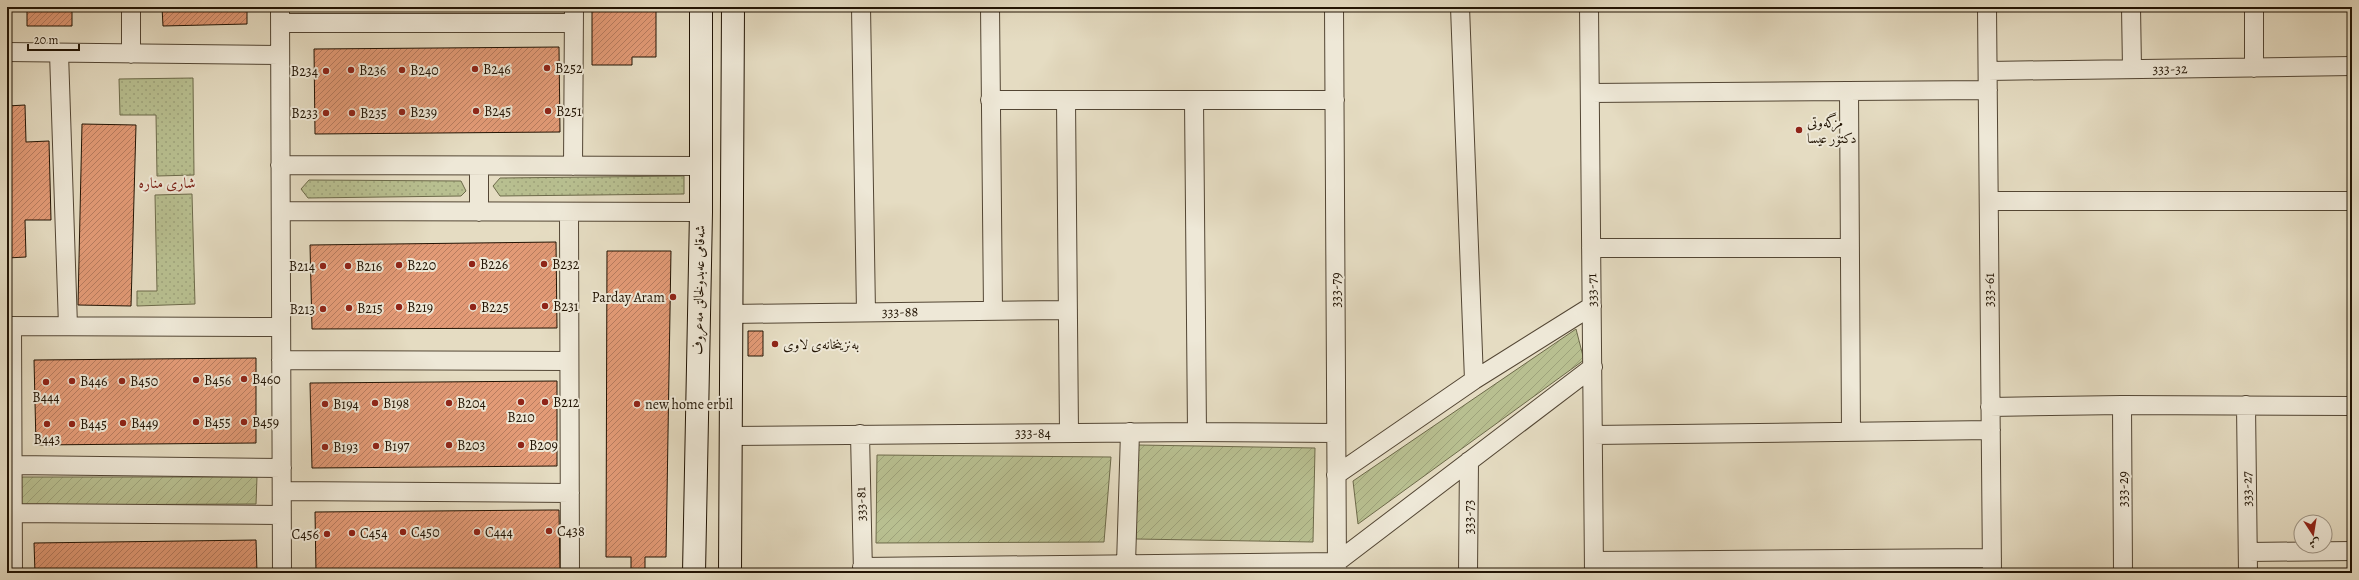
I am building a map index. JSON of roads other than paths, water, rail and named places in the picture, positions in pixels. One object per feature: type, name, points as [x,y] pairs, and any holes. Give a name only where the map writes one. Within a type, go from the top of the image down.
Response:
[{"type":"main road","name":"شەقامی عەبدولخالق مەعروف","points":[[694,573],[701,212],[702,7]]},
{"type":"main road","points":[[730,573],[733,7]]},
{"type":"street","points":[[131,7],[131,54]]},
{"type":"street","points":[[861,7],[866,312]]},
{"type":"street","points":[[990,7],[993,311]]},
{"type":"street","name":"333-79","points":[[1334,7],[1337,567]]},
{"type":"street","points":[[1460,7],[1474,380]]},
{"type":"street","name":"333-71","points":[[1589,7],[1594,567]]},
{"type":"street","name":"333-61","points":[[1987,7],[1992,566]]},
{"type":"street","points":[[2131,7],[2132,69]]},
{"type":"street","points":[[2254,7],[2254,68]]},
{"type":"street","points":[[282,573],[280,15],[574,15],[573,166]]},
{"type":"street","points":[[7,52],[280,55]]},
{"type":"street","points":[[60,53],[68,326]]},
{"type":"street","name":"333-32","points":[[1988,71],[2352,66]]},
{"type":"street","points":[[1590,93],[1988,90]]},
{"type":"street","points":[[1849,91],[1851,432]]},
{"type":"street","points":[[990,100],[1335,100]]},
{"type":"street","points":[[1066,100],[1069,433]]},
{"type":"street","points":[[1194,100],[1197,432]]},
{"type":"street","points":[[280,165],[701,166]]},
{"type":"street","points":[[479,166],[479,212]]},
{"type":"street","points":[[1989,202],[2352,200]]},
{"type":"street","points":[[281,211],[701,212]]},
{"type":"street","points":[[569,212],[570,573]]},
{"type":"street","points":[[1591,248],[1850,248]]},
{"type":"street","points":[[1336,475],[1474,380],[1592,306]]},
{"type":"street","name":"333-88","points":[[731,314],[1068,310]]},
{"type":"street","points":[[13,573],[13,465],[10,326],[281,326]]},
{"type":"street","points":[[281,360],[569,361]]},
{"type":"street","points":[[862,570],[1126,564],[1337,567],[1469,461],[1592,367]]},
{"type":"street","points":[[1990,407],[2122,405],[2352,406]]},
{"type":"street","name":"333-29","points":[[2122,405],[2123,573]]},
{"type":"street","name":"333-27","points":[[2246,405],[2248,573]]},
{"type":"street","points":[[1593,435],[1991,430]]},
{"type":"street","points":[[1126,564],[1130,432]]},
{"type":"street","name":"333-84","points":[[730,436],[1130,432],[1336,433]]},
{"type":"street","name":"333-81","points":[[860,434],[862,570]]},
{"type":"street","name":"333-73","points":[[1468,573],[1469,461]]},
{"type":"street","points":[[13,465],[282,468]]},
{"type":"street","points":[[282,491],[570,493]]},
{"type":"street","points":[[13,514],[281,515]]},
{"type":"street","points":[[2248,552],[2352,551]]},
{"type":"street","points":[[1594,567],[1992,566]]},
{"type":"place","name":"B252","points":[[547,68]]},
{"type":"place","name":"B246","points":[[475,69]]},
{"type":"place","name":"B236","points":[[351,70]]},
{"type":"place","name":"B240","points":[[402,70]]},
{"type":"place","name":"B234","points":[[326,71]]},
{"type":"place","name":"B245","points":[[476,111]]},
{"type":"place","name":"B251","points":[[548,111]]},
{"type":"place","name":"B239","points":[[402,112]]},
{"type":"place","name":"B233","points":[[326,113]]},
{"type":"place","name":"B235","points":[[352,113]]},
{"type":"place","name":"مزگەوتی دکتۆر عیسا","points":[[1799,130]]},
{"type":"place","name":"B226","points":[[472,264]]},
{"type":"place","name":"B232","points":[[544,264]]},
{"type":"place","name":"B220","points":[[399,265]]},
{"type":"place","name":"B214","points":[[323,266]]},
{"type":"place","name":"B216","points":[[348,266]]},
{"type":"place","name":"Parday Aram","points":[[673,297]]},
{"type":"place","name":"B231","points":[[545,306]]},
{"type":"place","name":"B219","points":[[399,307]]},
{"type":"place","name":"B225","points":[[473,307]]},
{"type":"place","name":"B215","points":[[349,308]]},
{"type":"place","name":"B213","points":[[323,309]]},
{"type":"place","name":"بەنزینخانەی لاوی","points":[[775,344]]},
{"type":"place","name":"B460","points":[[244,379]]},
{"type":"place","name":"B456","points":[[196,380]]},
{"type":"place","name":"B446","points":[[72,381]]},
{"type":"place","name":"B450","points":[[122,381]]},
{"type":"place","name":"B444","points":[[46,382]]},
{"type":"place","name":"B210","points":[[521,402]]},
{"type":"place","name":"B212","points":[[545,402]]},
{"type":"place","name":"B198","points":[[375,403]]},
{"type":"place","name":"B204","points":[[449,403]]},
{"type":"place","name":"B194","points":[[325,404]]},
{"type":"place","name":"new home erbil","points":[[637,404]]},
{"type":"place","name":"B455","points":[[196,422]]},
{"type":"place","name":"B459","points":[[244,422]]},
{"type":"place","name":"B449","points":[[123,423]]},
{"type":"place","name":"B443","points":[[47,424]]},
{"type":"place","name":"B445","points":[[72,424]]},
{"type":"place","name":"B203","points":[[449,445]]},
{"type":"place","name":"B209","points":[[521,445]]},
{"type":"place","name":"B197","points":[[376,446]]},
{"type":"place","name":"B193","points":[[325,447]]},
{"type":"place","name":"C438","points":[[549,531]]},
{"type":"place","name":"C450","points":[[403,532]]},
{"type":"place","name":"C444","points":[[477,532]]},
{"type":"place","name":"C454","points":[[352,533]]},
{"type":"place","name":"C456","points":[[327,534]]},
{"type":"district","name":"شاری منارە","points":[[167,183]]}]
